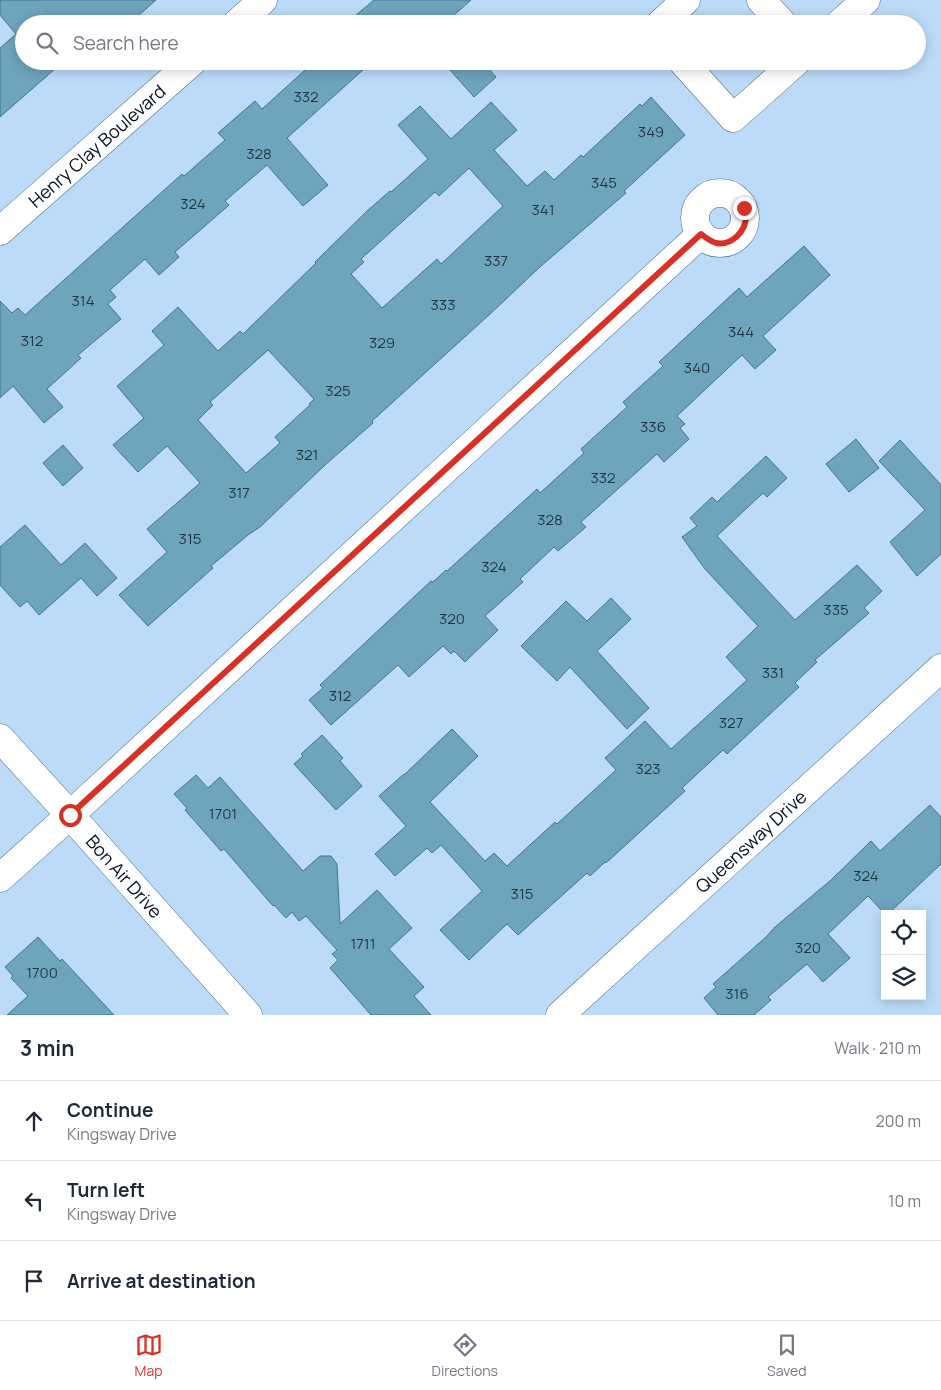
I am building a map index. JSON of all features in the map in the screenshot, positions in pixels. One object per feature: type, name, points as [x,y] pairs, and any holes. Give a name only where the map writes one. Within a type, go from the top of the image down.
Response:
[{"type":"street","points":[[246,15],[263,0]]},
{"type":"street","points":[[670,15],[686,0]]},
{"type":"street","points":[[761,0],[775,15]]},
{"type":"street","points":[[849,15],[866,0]]},
{"type":"street","name":"Henry Clay Boulevard","points":[[0,231],[183,70]]},
{"type":"street","points":[[690,70],[733,118],[787,70]]},
{"type":"street","points":[[0,878],[701,234]]},
{"type":"street","name":"Queensway Drive","points":[[560,1015],[941,668]]},
{"type":"street","name":"Bon Air Drive","points":[[0,738],[248,1015]]},
{"type":"building","points":[[0,0],[156,0],[139,15],[15,15],[15,33],[0,15]]},
{"type":"building","points":[[374,0],[471,0],[454,15],[356,15]]},
{"type":"building","points":[[15,35],[15,70],[54,70],[0,117],[0,48]]},
{"type":"building","points":[[305,70],[363,70],[287,138],[328,185],[303,206],[267,165],[225,201],[229,205],[175,252],[179,257],[159,275],[145,259],[110,290],[116,297],[108,304],[121,319],[78,355],[81,358],[47,389],[63,407],[44,423],[13,386],[0,398],[0,301],[12,313],[18,308],[25,315],[182,174],[184,176],[225,140],[218,133],[255,101],[262,109]]},
{"type":"building","points":[[450,70],[490,70],[496,77],[474,97]]},
{"type":"building","points":[[651,97],[685,135],[624,191],[626,193],[541,266],[260,527],[211,566],[213,568],[148,626],[119,595],[167,552],[147,529],[200,483],[167,446],[138,472],[113,445],[144,418],[117,386],[164,345],[152,331],[178,307],[218,351],[240,331],[243,334],[367,211],[428,159],[398,125],[420,106],[451,139],[491,102],[517,130],[494,150],[527,186],[545,171],[554,180],[581,155],[583,157],[640,104],[642,106]],"holes":[[[469,168],[503,206],[441,264],[437,259],[382,308],[351,274],[364,262],[361,259],[435,192],[439,196]],[[268,350],[314,399],[310,405],[275,437],[280,443],[246,473],[198,420],[213,405],[210,402]]]},
{"type":"building","points":[[804,246],[830,275],[763,336],[776,350],[755,369],[742,355],[677,416],[685,424],[680,428],[689,439],[664,462],[657,454],[581,522],[586,527],[558,551],[554,547],[520,579],[523,582],[485,616],[498,630],[465,662],[454,651],[451,654],[443,646],[409,677],[398,665],[331,725],[309,700],[323,688],[320,685],[431,581],[433,582],[447,571],[537,489],[540,493],[584,453],[581,449],[627,407],[623,402],[663,366],[659,362],[739,288],[747,297]]},
{"type":"building","points":[[856,439],[879,468],[849,492],[826,464]]},
{"type":"building","points":[[900,440],[941,485],[941,554],[917,576],[890,542],[925,510],[879,461]]},
{"type":"building","points":[[63,445],[83,468],[63,486],[43,463]]},
{"type":"building","points":[[766,456],[787,478],[767,497],[763,493],[717,536],[795,620],[857,565],[882,591],[864,608],[869,613],[815,660],[817,662],[795,683],[799,687],[727,754],[723,750],[682,788],[685,791],[606,863],[590,876],[587,873],[518,935],[507,924],[469,960],[440,930],[482,891],[441,845],[432,853],[427,848],[395,876],[375,854],[406,826],[379,796],[452,729],[478,756],[430,802],[485,861],[494,853],[507,866],[555,822],[557,824],[616,770],[605,758],[645,721],[671,749],[747,680],[726,657],[758,626],[705,569],[682,537],[697,526],[690,518],[712,497],[717,502]]},
{"type":"building","points":[[25,525],[61,565],[85,543],[117,578],[97,596],[81,578],[39,615],[27,601],[20,607],[0,585],[0,547]]},
{"type":"building","points":[[611,598],[631,619],[597,651],[649,708],[627,729],[570,667],[557,681],[521,646],[566,601],[587,621]]},
{"type":"building","points":[[322,735],[343,758],[340,761],[362,786],[336,810],[294,764],[303,756],[301,754]]},
{"type":"building","points":[[196,775],[208,788],[220,777],[303,871],[320,856],[331,856],[337,864],[340,924],[377,890],[412,928],[389,949],[424,987],[414,996],[431,1015],[371,1015],[330,968],[338,960],[332,954],[337,950],[306,916],[299,921],[292,912],[286,918],[273,906],[224,849],[221,851],[185,810],[187,808],[174,794]]},
{"type":"building","points":[[930,805],[941,817],[941,864],[892,910],[881,910],[868,896],[828,934],[850,958],[823,982],[807,964],[768,997],[771,1000],[754,1015],[718,1015],[704,998],[716,987],[713,984],[775,927],[831,880],[871,841],[880,851]]},
{"type":"building","points":[[38,937],[60,961],[62,959],[114,1015],[7,1015],[28,996],[11,978],[13,976],[5,967]]},
{"type":"route","points":[[70,815],[701,234],[708,240],[717,243],[734,239],[740,234],[746,217],[744,208]]}]
